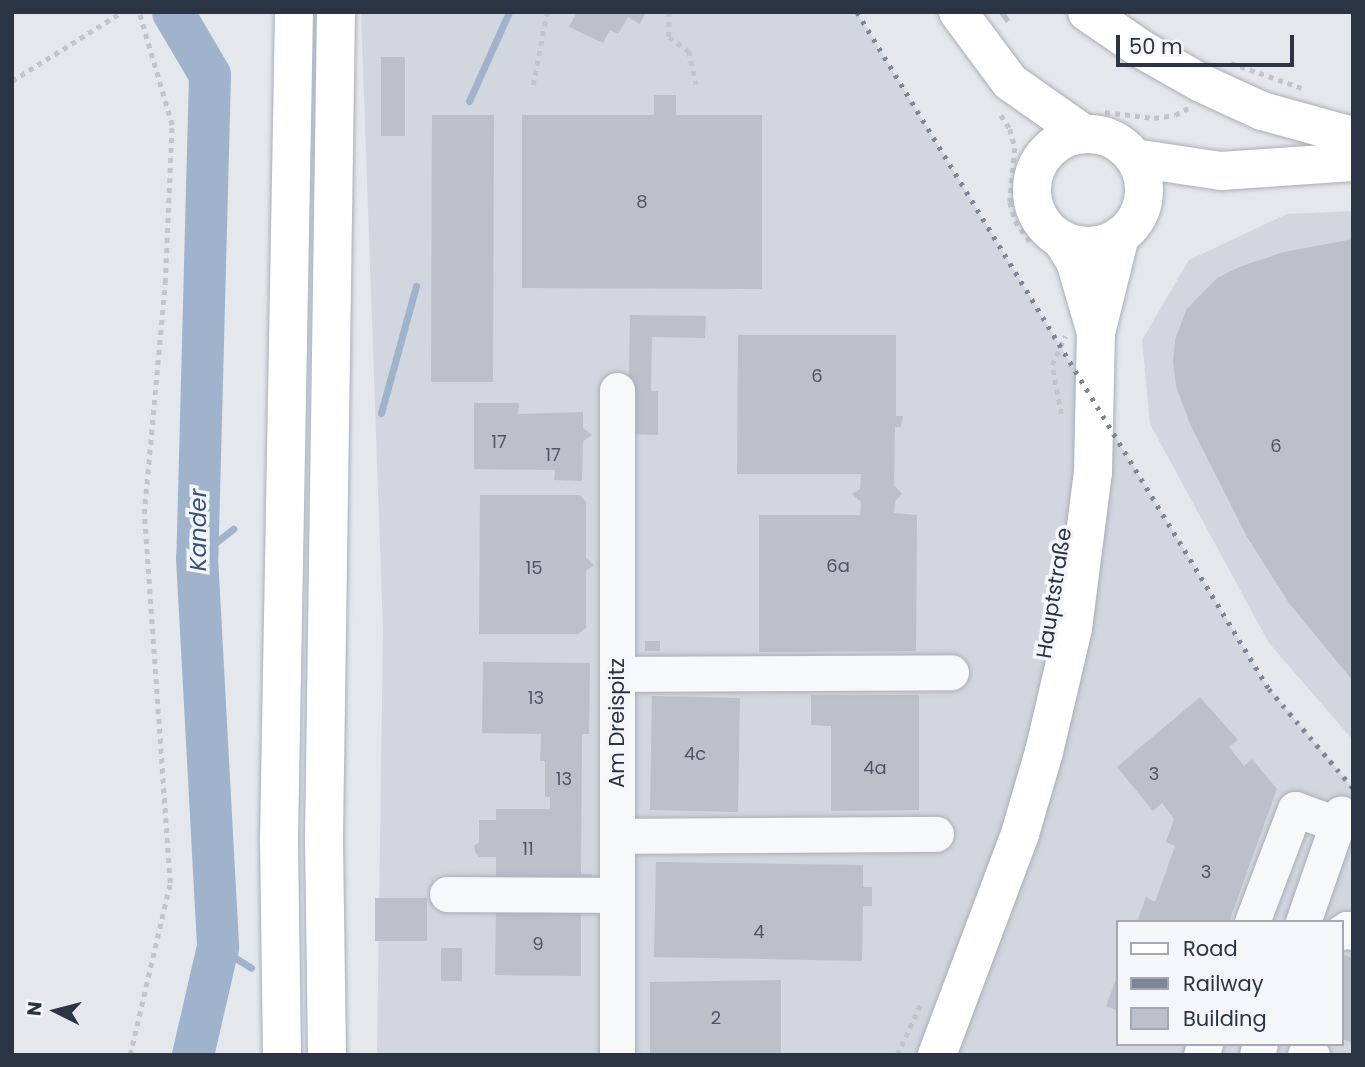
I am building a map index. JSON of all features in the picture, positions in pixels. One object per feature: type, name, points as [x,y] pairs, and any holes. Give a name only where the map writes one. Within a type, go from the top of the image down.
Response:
[{"type":"main road","points":[[282,1055],[279,838],[294,12]]},
{"type":"main road","points":[[327,1055],[324,838],[337,12]]},
{"type":"main road","name":"Hauptstraße","points":[[937,1055],[1020,834],[1044,752],[1073,628],[1093,472],[1075,261],[1049,244],[1051,232],[1037,214],[1032,191],[1036,169],[1032,145],[1010,82],[958,12]]},
{"type":"main road","points":[[1087,12],[1141,49],[1201,83],[1262,111],[1353,136]]},
{"type":"main road","name":"Hauptstraße","points":[[1010,82],[1091,122],[1134,158],[1143,181],[1131,221],[1082,331]]},
{"type":"main road","points":[[1036,169],[1055,144],[1091,122]]},
{"type":"main road","points":[[1134,158],[1220,171],[1353,162]]},
{"type":"main road","points":[[1049,244],[1085,246],[1109,242],[1131,221],[1220,171]]},
{"type":"street","name":"Am Dreispitz","points":[[617,390],[617,1055]]},
{"type":"street","points":[[618,674],[951,671]]},
{"type":"street","points":[[1253,920],[1295,809],[1339,819],[1304,920]]},
{"type":"street","points":[[617,836],[936,834]]},
{"type":"street","points":[[447,894],[617,895]]},
{"type":"path","points":[[12,81],[122,12]]},
{"type":"path","points":[[130,1055],[170,883],[144,514],[165,284],[172,125],[138,12]]},
{"type":"path","points":[[533,85],[547,12]]},
{"type":"path","points":[[669,12],[669,37],[689,51],[696,84]]},
{"type":"path","points":[[1221,67],[1236,62],[1310,90]]},
{"type":"path","points":[[1091,122],[1175,115],[1193,104]]},
{"type":"path","points":[[1010,129],[1015,148],[1010,202],[1015,221],[1025,238],[1049,244]]},
{"type":"path","points":[[1062,418],[1052,365],[1082,331]]},
{"type":"path","points":[[897,1055],[924,997]]},
{"type":"shaded area","points":[[361,12],[857,12],[1269,689],[1353,788],[1353,1055],[377,1055],[383,630]]},
{"type":"shaded area","points":[[1353,211],[1353,740],[1269,643],[1150,424],[1142,340],[1189,260],[1287,214]]},
{"type":"building","points":[[577,12],[646,12],[640,24],[628,17],[618,34],[610,30],[603,43],[569,27]]},
{"type":"building","points":[[998,12],[1005,12],[1010,20],[1006,23]]},
{"type":"building","points":[[381,57],[405,57],[405,136],[381,136]]},
{"type":"building","points":[[654,95],[676,95],[676,115],[762,115],[762,289],[522,288],[522,115],[654,115]]},
{"type":"building","points":[[432,115],[494,115],[493,382],[431,382]]},
{"type":"building","points":[[1353,239],[1353,681],[1289,603],[1247,537],[1190,424],[1176,386],[1173,362],[1175,340],[1186,310],[1217,278],[1239,267],[1284,252]]},
{"type":"building","points":[[630,315],[706,316],[705,338],[652,337],[651,391],[658,391],[658,435],[628,434]]},
{"type":"building","points":[[738,335],[896,335],[896,416],[903,416],[901,427],[895,427],[894,485],[902,494],[895,501],[894,513],[917,515],[916,651],[759,652],[759,515],[860,515],[861,502],[852,494],[860,489],[861,474],[737,474]]},
{"type":"building","points":[[474,403],[519,403],[518,414],[583,412],[583,428],[592,435],[583,441],[582,481],[554,480],[555,470],[474,469]]},
{"type":"building","points":[[480,495],[580,495],[586,502],[586,558],[594,565],[586,571],[586,628],[578,634],[479,634]]},
{"type":"building","points":[[645,641],[660,641],[660,651],[645,651]]},
{"type":"building","points":[[483,662],[590,663],[589,734],[582,734],[581,874],[592,874],[591,884],[496,883],[496,857],[479,857],[475,852],[474,846],[479,842],[479,820],[496,820],[496,809],[550,809],[550,797],[545,797],[545,761],[540,761],[541,734],[482,733]]},
{"type":"building","points":[[811,695],[919,695],[919,810],[831,811],[831,726],[811,725]]},
{"type":"building","points":[[652,696],[740,698],[738,812],[650,810]]},
{"type":"building","points":[[1200,697],[1238,740],[1229,747],[1244,766],[1252,759],[1277,789],[1230,920],[1138,920],[1146,897],[1155,902],[1175,846],[1166,842],[1174,819],[1162,803],[1153,811],[1117,767]]},
{"type":"building","points":[[656,862],[863,865],[863,887],[872,887],[872,906],[863,906],[862,961],[654,957]]},
{"type":"building","points":[[375,898],[427,898],[427,941],[375,941]]},
{"type":"building","points":[[496,911],[581,912],[581,976],[495,975]]},
{"type":"building","points":[[441,948],[462,948],[462,981],[441,981]]},
{"type":"building","points":[[1344,955],[1353,958],[1353,1043],[1344,1040]]},
{"type":"building","points":[[1116,979],[1116,1010],[1106,1006]]},
{"type":"building","points":[[781,980],[781,1055],[650,1055],[650,982]]},
{"type":"waterway","name":"Kander","points":[[173,12],[210,75],[197,557],[218,947],[193,1055]]},
{"type":"waterway","points":[[469,101],[509,12]]},
{"type":"waterway","points":[[381,413],[416,286]]},
{"type":"waterway","points":[[197,557],[233,529]]},
{"type":"waterway","points":[[218,947],[251,968]]},
{"type":"railway","points":[[857,12],[1269,689],[1353,788]]}]
